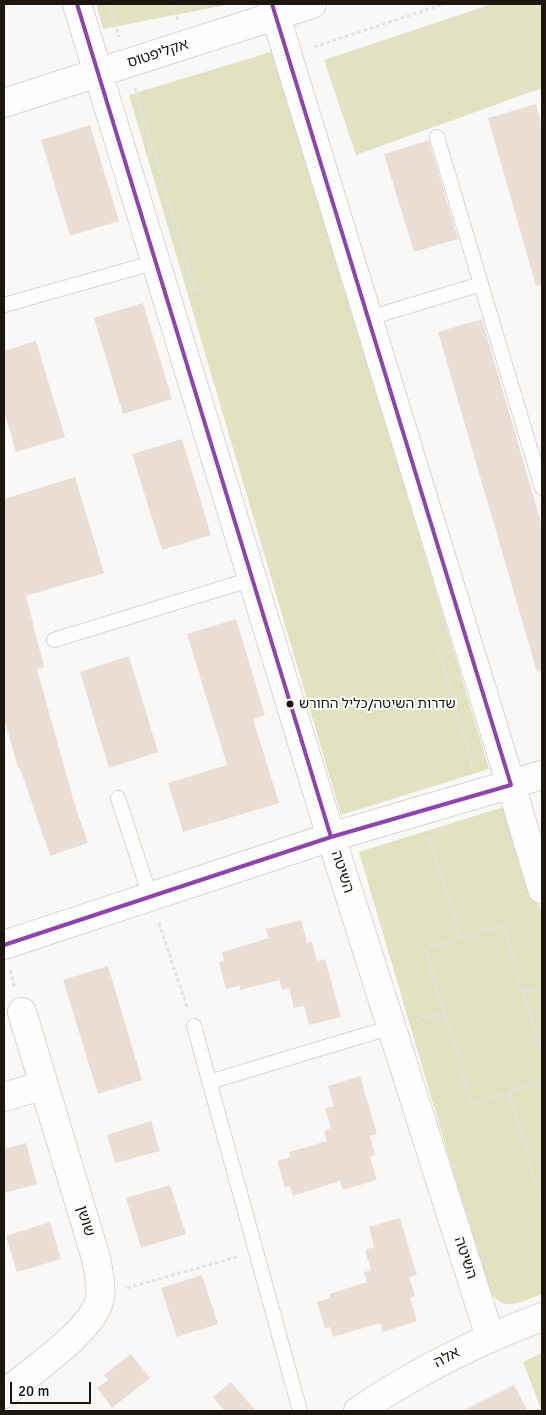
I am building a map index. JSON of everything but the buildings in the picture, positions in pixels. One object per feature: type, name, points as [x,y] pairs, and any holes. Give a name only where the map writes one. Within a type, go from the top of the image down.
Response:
[{"type":"street","name":"השיטה","points":[[77,4],[331,837],[490,1337]]},
{"type":"street","name":"אקליפטוס","points":[[4,103],[99,74],[274,10],[312,4]]},
{"type":"street","points":[[274,10],[542,889]]},
{"type":"street","points":[[6,956],[150,896],[331,837],[512,786],[542,775]]},
{"type":"street","name":"שושן","points":[[4,1394],[86,1327],[96,1311],[100,1296],[96,1258],[22,1012]]},
{"type":"street","points":[[4,1097],[44,1085]]},
{"type":"street","name":"אלה","points":[[358,1411],[395,1387],[490,1337],[542,1317]]},
{"type":"lane","points":[[437,137],[542,488]]},
{"type":"lane","points":[[4,305],[156,262]]},
{"type":"lane","points":[[368,318],[482,284]]},
{"type":"lane","points":[[54,640],[252,579]]},
{"type":"lane","points":[[118,798],[150,896]]},
{"type":"lane","points":[[194,1026],[300,1411]]},
{"type":"lane","points":[[209,1082],[392,1028]]},
{"type":"path","points":[[109,4],[120,38]]},
{"type":"path","points":[[349,34],[444,4]]},
{"type":"path","points":[[421,812],[460,938]]},
{"type":"path","points":[[150,896],[194,1026]]},
{"type":"path","points":[[542,1054],[503,925],[425,949],[472,1104],[542,1082]]},
{"type":"path","points":[[6,956],[22,1012]]},
{"type":"path","points":[[524,992],[542,989]]},
{"type":"path","points":[[509,1092],[542,1205]]},
{"type":"path","points":[[100,1296],[256,1251]]},
{"type":"green space","points":[[96,4],[231,4],[103,29]]},
{"type":"green space","points":[[492,4],[542,4],[542,88],[356,155],[324,60]]},
{"type":"green space","points":[[274,51],[489,769],[341,815],[129,95]]},
{"type":"green space","points":[[510,805],[542,914],[542,1294],[515,1304],[502,1303],[490,1291],[485,1280],[359,852]]},
{"type":"green space","points":[[542,1353],[542,1411],[523,1362]]},
{"type":"transit line","points":[[77,4],[331,837]]},
{"type":"transit line","points":[[4,945],[331,837],[511,785],[272,4]]},
{"type":"place","name":"שדרות השיטה/כליל החורש","points":[[290,704]]}]
